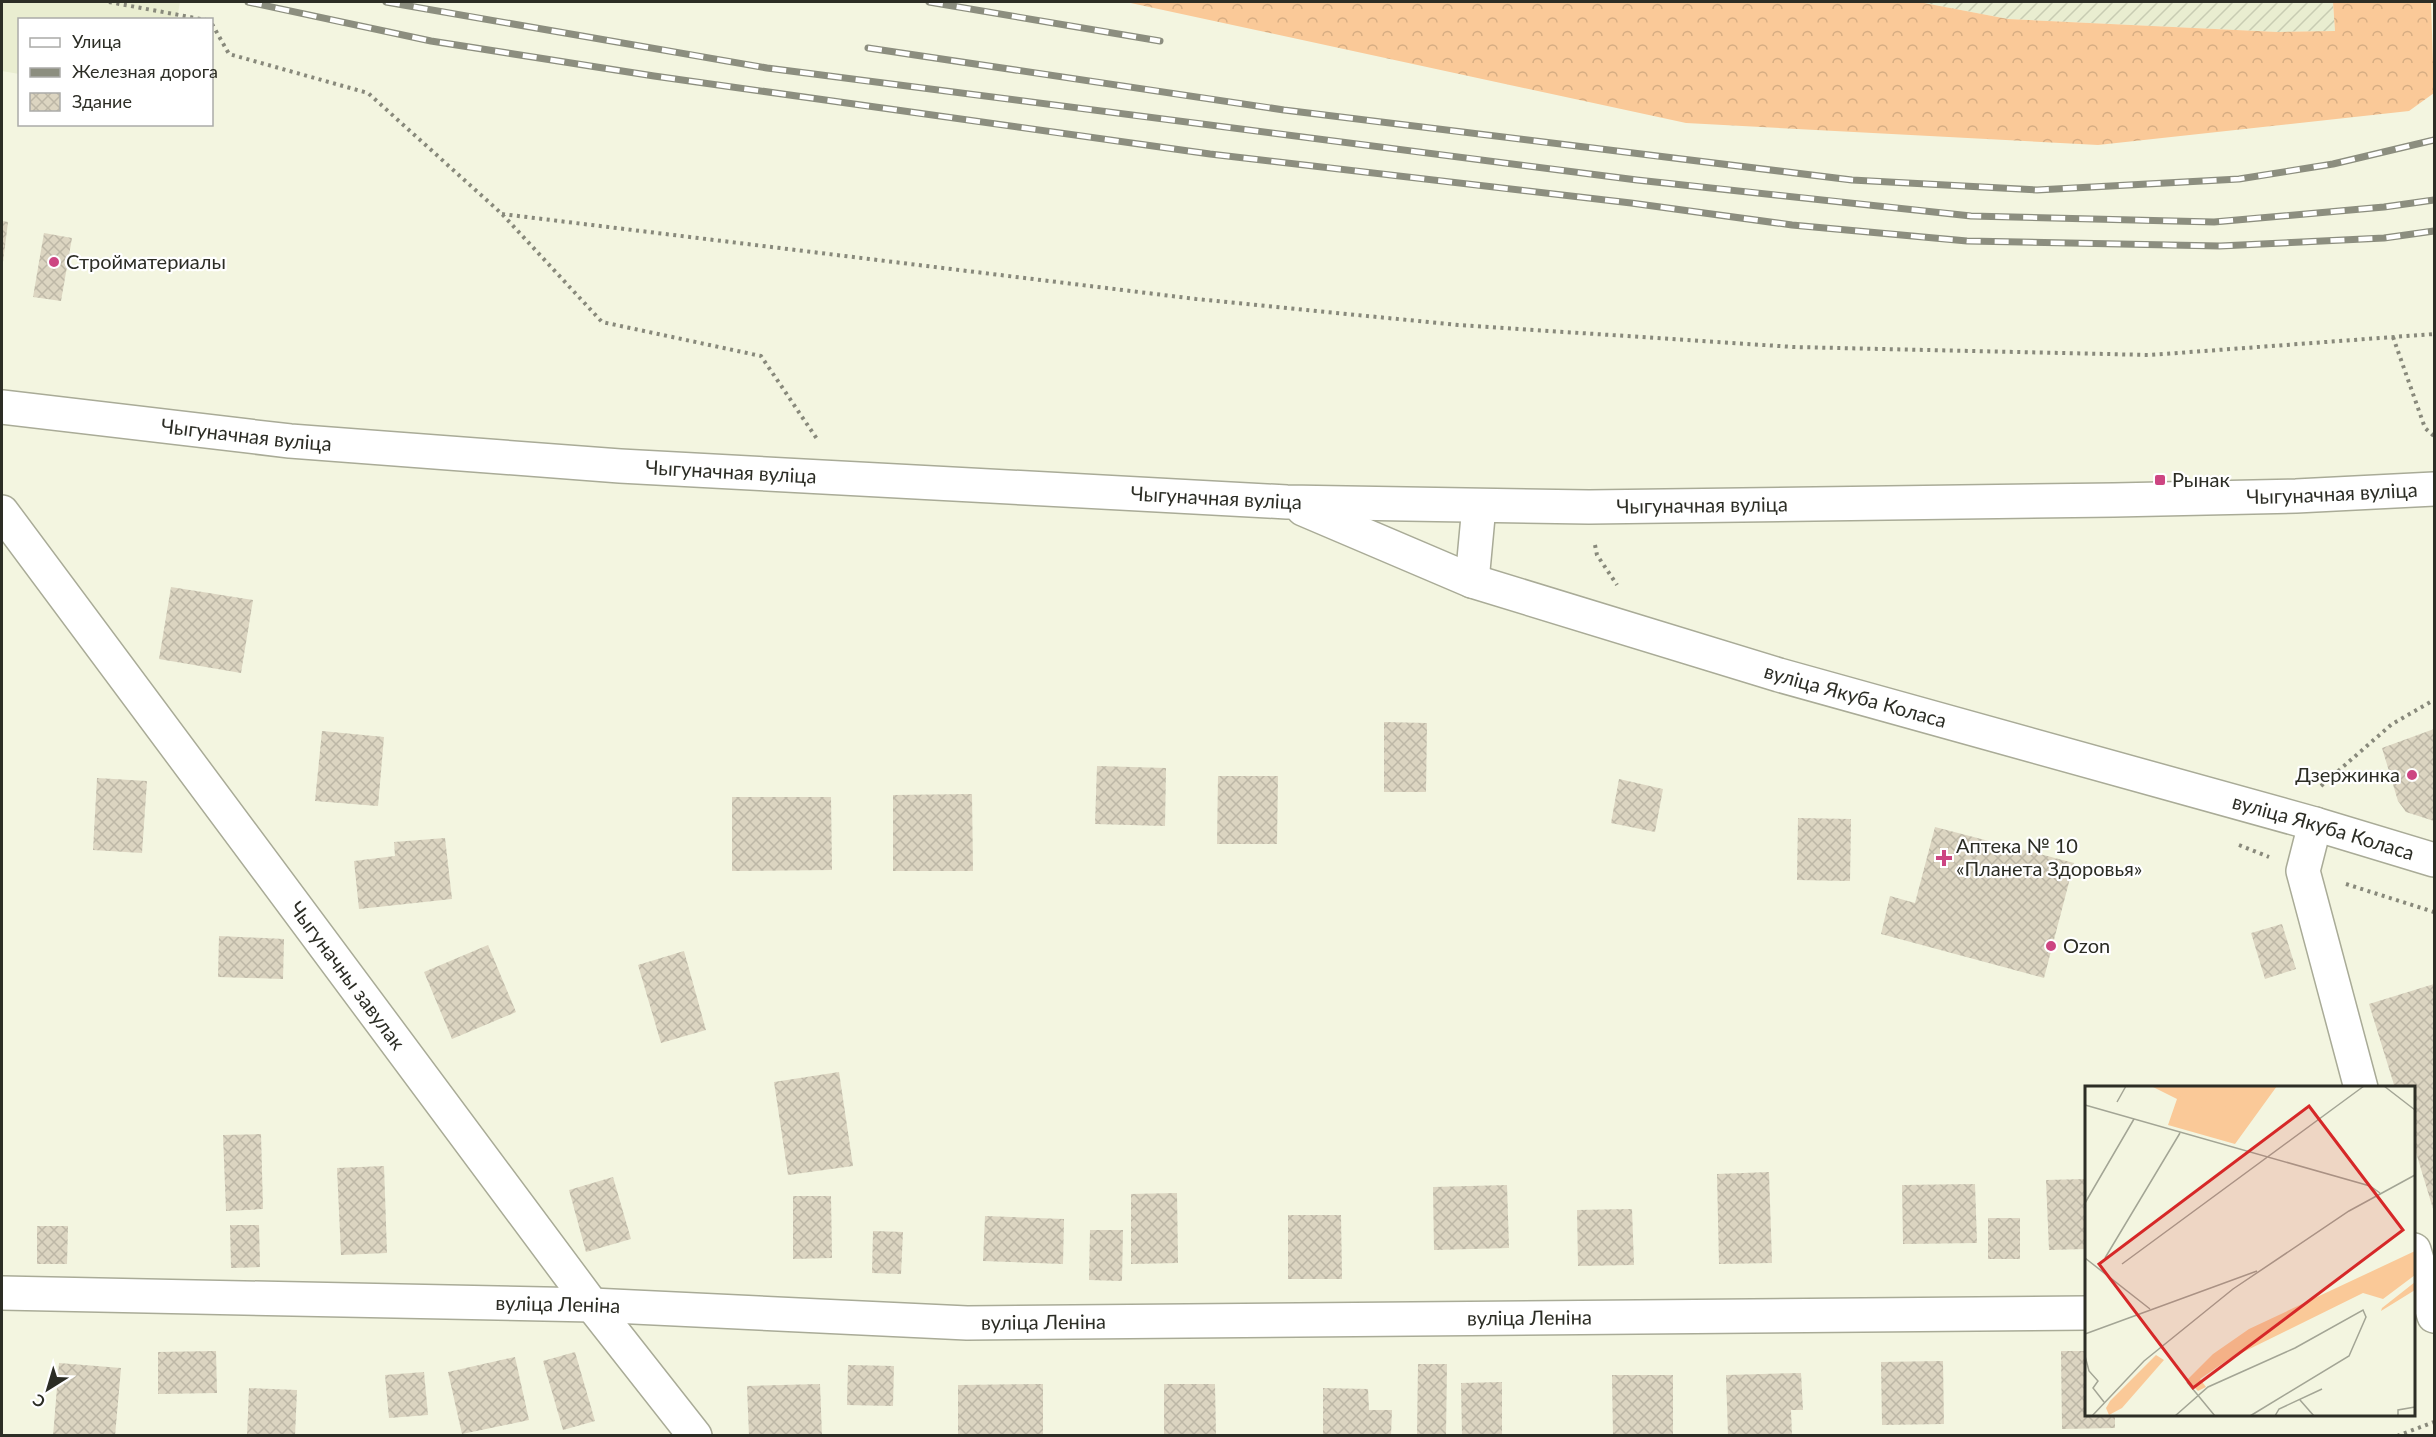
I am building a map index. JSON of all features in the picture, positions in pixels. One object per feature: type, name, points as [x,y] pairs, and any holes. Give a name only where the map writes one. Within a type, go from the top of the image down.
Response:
[{"type":"street","name":"Чыгуначная вуліца","points":[[2,407],[290,441],[620,466],[1287,502],[1589,507],[2114,500],[2296,496],[2434,489]]},
{"type":"street","name":"вуліца Якуба Коласа","points":[[1287,502],[1472,581],[1779,675],[2315,824],[2434,860]]},
{"type":"street","points":[[1472,581],[1479,506]]},
{"type":"street","name":"Чыгуначны завулак","points":[[2,512],[592,1305],[695,1436]]},
{"type":"street","points":[[2315,824],[2303,871],[2360,1086]]},
{"type":"street","points":[[2415,1253],[2434,1316]]},
{"type":"street","name":"вуліца Леніна","points":[[2,1293],[592,1305],[967,1323],[2085,1313]]},
{"type":"path","points":[[109,2],[195,18]]},
{"type":"path","points":[[213,26],[229,54],[368,93],[502,214],[603,322],[761,356],[821,445]]},
{"type":"path","points":[[502,214],[1196,299],[1458,325],[1794,347],[2150,355],[2434,334]]},
{"type":"path","points":[[2393,337],[2425,428],[2434,436]]},
{"type":"path","points":[[2320,786],[2392,724],[2434,700]]},
{"type":"path","points":[[2303,871],[2434,912]]},
{"type":"path","points":[[2397,1436],[2434,1422]]},
{"type":"shaded area","points":[[2,2],[180,2],[177,18],[18,18],[18,74],[2,71]]},
{"type":"shaded area","points":[[1919,2],[2333,2],[2335,31],[2278,32],[2008,19]]},
{"type":"green space","points":[[1126,2],[1919,2],[2008,19],[2278,32],[2335,31],[2333,2],[2431,2],[2434,93],[2409,111],[2098,145],[1686,123]]},
{"type":"building","points":[[2,221],[8,222],[3,262],[2,262]]},
{"type":"building","points":[[44,233],[72,238],[61,301],[33,297]]},
{"type":"building","points":[[171,587],[253,600],[241,673],[159,659]]},
{"type":"building","points":[[1384,722],[1427,723],[1426,792],[1384,792]]},
{"type":"building","name":"Дзержинка","points":[[2434,729],[2434,821],[2406,812],[2398,801],[2382,748]]},
{"type":"building","points":[[322,731],[384,737],[378,806],[315,801]]},
{"type":"building","points":[[1097,766],[1166,768],[1165,826],[1095,824]]},
{"type":"building","points":[[1218,776],[1278,776],[1277,844],[1217,844]]},
{"type":"building","points":[[97,778],[147,781],[142,853],[93,850]]},
{"type":"building","points":[[1619,779],[1663,789],[1655,832],[1611,823]]},
{"type":"building","points":[[972,794],[973,871],[893,871],[893,795]]},
{"type":"building","points":[[732,797],[831,797],[832,870],[732,871]]},
{"type":"building","points":[[1798,818],[1851,819],[1850,881],[1797,880]]},
{"type":"building","points":[[1935,827],[2074,863],[2044,978],[1881,934],[1890,896],[1915,903]]},
{"type":"building","points":[[445,838],[452,899],[359,909],[354,861],[395,856],[394,842]]},
{"type":"building","points":[[2282,924],[2296,969],[2265,979],[2251,933]]},
{"type":"building","points":[[219,936],[284,939],[283,979],[218,977]]},
{"type":"building","points":[[488,945],[516,1012],[452,1039],[424,972]]},
{"type":"building","points":[[684,951],[706,1030],[661,1043],[638,965]]},
{"type":"building","points":[[2434,984],[2434,1212],[2415,1149],[2415,1086],[2394,1086],[2369,1004]]},
{"type":"building","points":[[839,1072],[853,1166],[788,1175],[774,1082]]},
{"type":"building","points":[[261,1134],[263,1209],[226,1211],[223,1135]]},
{"type":"building","points":[[384,1166],[387,1253],[341,1255],[337,1168]]},
{"type":"building","points":[[1769,1172],[1772,1263],[1719,1264],[1717,1174]]},
{"type":"building","points":[[613,1177],[631,1239],[586,1252],[569,1190]]},
{"type":"building","points":[[2085,1179],[2085,1249],[2049,1250],[2046,1180]]},
{"type":"building","points":[[1975,1184],[1977,1243],[1903,1244],[1902,1185]]},
{"type":"building","points":[[1507,1185],[1509,1248],[1434,1250],[1433,1187]]},
{"type":"building","points":[[1177,1193],[1178,1263],[1131,1264],[1131,1194]]},
{"type":"building","points":[[793,1196],[831,1196],[832,1258],[793,1259]]},
{"type":"building","points":[[1632,1209],[1634,1265],[1578,1266],[1577,1210]]},
{"type":"building","points":[[1288,1215],[1341,1215],[1342,1279],[1288,1279]]},
{"type":"building","points":[[985,1216],[1064,1219],[1063,1264],[983,1261]]},
{"type":"building","points":[[1988,1218],[2020,1218],[2020,1259],[1988,1259]]},
{"type":"building","points":[[230,1225],[259,1225],[260,1267],[231,1268]]},
{"type":"building","points":[[37,1226],[68,1226],[67,1264],[37,1264]]},
{"type":"building","points":[[1090,1230],[1123,1230],[1122,1281],[1089,1280]]},
{"type":"building","points":[[873,1231],[903,1232],[901,1274],[872,1273]]},
{"type":"building","points":[[216,1351],[217,1393],[158,1394],[158,1352]]},
{"type":"building","points":[[2061,1351],[2085,1351],[2085,1416],[2115,1416],[2115,1428],[2062,1429]]},
{"type":"building","points":[[575,1352],[595,1421],[563,1430],[543,1361]]},
{"type":"building","points":[[515,1357],[529,1420],[462,1434],[448,1372]]},
{"type":"building","points":[[1943,1361],[1944,1424],[1882,1425],[1881,1362]]},
{"type":"building","points":[[59,1363],[121,1368],[115,1436],[53,1436]]},
{"type":"building","points":[[1418,1364],[1447,1364],[1446,1436],[1417,1436]]},
{"type":"building","points":[[848,1365],[894,1366],[893,1406],[847,1405]]},
{"type":"building","points":[[424,1372],[428,1415],[389,1418],[385,1375]]},
{"type":"building","points":[[1801,1373],[1803,1410],[1791,1410],[1792,1436],[1728,1436],[1726,1375]]},
{"type":"building","points":[[1612,1375],[1673,1375],[1673,1436],[1613,1436]]},
{"type":"building","points":[[1502,1382],[1502,1436],[1462,1436],[1461,1383]]},
{"type":"building","points":[[820,1384],[822,1436],[749,1436],[747,1386]]},
{"type":"building","points":[[1043,1384],[1043,1436],[958,1436],[958,1385]]},
{"type":"building","points":[[1164,1384],[1215,1384],[1216,1436],[1164,1436]]},
{"type":"building","points":[[249,1388],[297,1390],[295,1436],[247,1436]]},
{"type":"building","points":[[1323,1388],[1368,1389],[1369,1410],[1392,1410],[1391,1436],[1323,1436]]},
{"type":"railway","points":[[248,2],[431,41],[654,76],[1210,154],[1631,203],[1792,225],[1967,241],[2220,246],[2384,238],[2434,231]]},
{"type":"railway","points":[[386,2],[767,68],[1637,180],[1971,216],[2214,222],[2384,207],[2434,200]]},
{"type":"railway","points":[[929,2],[1160,41]]},
{"type":"railway","points":[[868,48],[1284,110],[1852,180],[2037,190],[2239,179],[2333,164],[2434,140]]},
{"type":"place","name":"Стройматериалы","points":[[54,262]]},
{"type":"place","name":"Рынак","points":[[2160,480]]},
{"type":"place","name":"Дзержинка","points":[[2412,775]]},
{"type":"place","name":"Аптека № 10 «Планета Здоровья»","points":[[1944,858]]},
{"type":"place","name":"Ozon","points":[[2051,946]]}]
